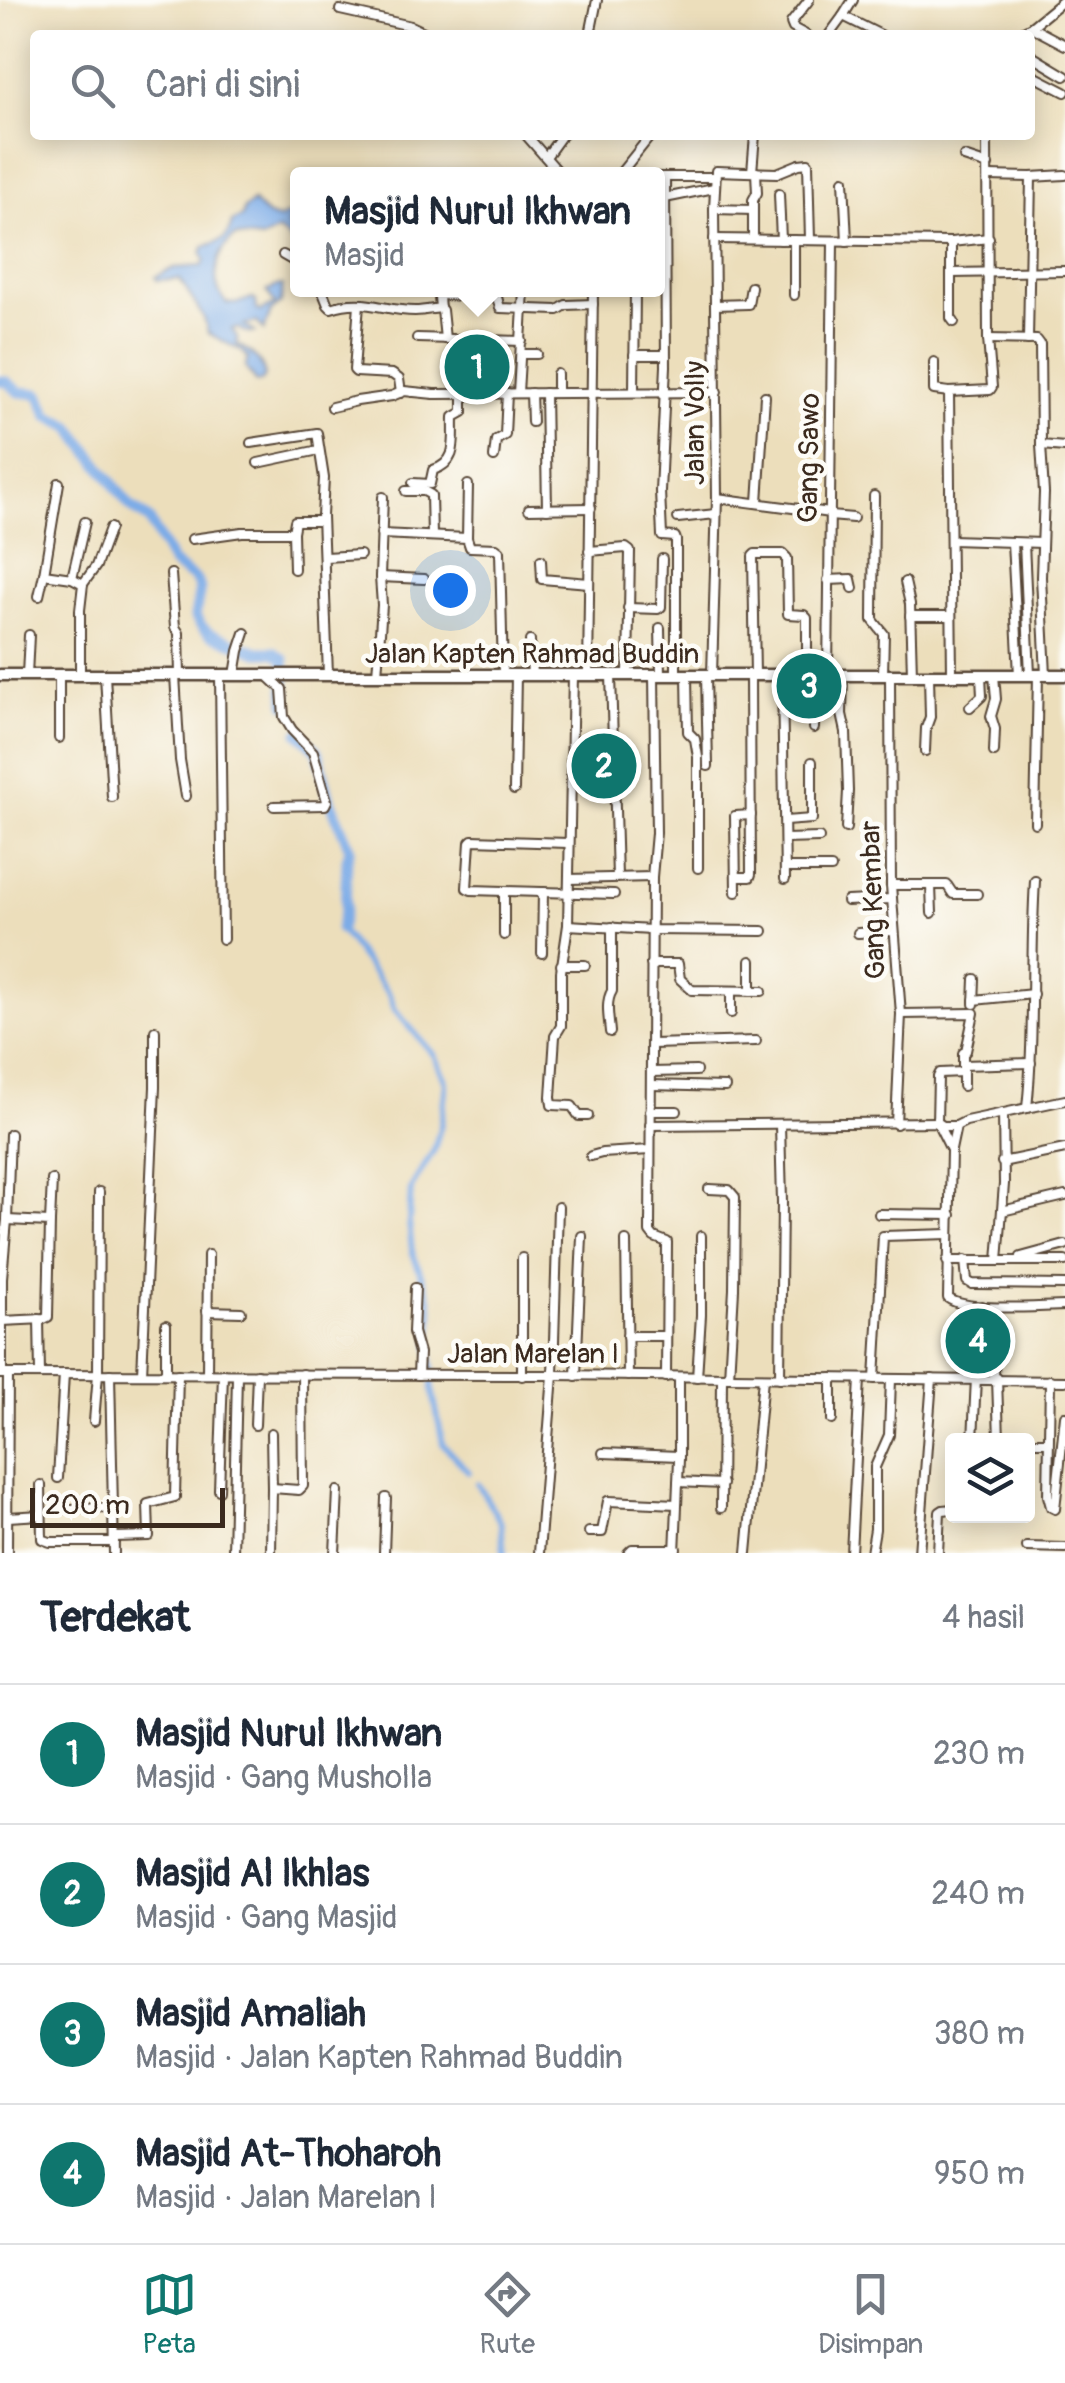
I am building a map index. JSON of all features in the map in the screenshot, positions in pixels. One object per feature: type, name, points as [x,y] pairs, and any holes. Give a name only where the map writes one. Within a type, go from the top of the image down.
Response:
[{"type":"main road","name":"Jalan Kapten Rahmad Buddin","points":[[0,675],[806,675],[822,681],[843,675],[1065,675]]},
{"type":"street","points":[[591,30],[597,0]]},
{"type":"street","points":[[797,30],[791,23],[808,0]]},
{"type":"street","points":[[833,30],[852,0]]},
{"type":"street","points":[[1025,30],[1064,0]]},
{"type":"street","points":[[340,10],[420,30]]},
{"type":"street","points":[[843,16],[871,30]]},
{"type":"street","points":[[1030,27],[1065,45]]},
{"type":"street","points":[[1035,58],[1065,76]]},
{"type":"street","points":[[1035,77],[1065,92]]},
{"type":"street","points":[[531,140],[555,167]]},
{"type":"street","points":[[546,157],[558,140]]},
{"type":"street","points":[[625,167],[647,140]]},
{"type":"street","points":[[753,239],[753,200],[757,192],[755,140]]},
{"type":"street","points":[[934,362],[934,390],[992,388],[985,140]]},
{"type":"street","points":[[964,157],[988,164]]},
{"type":"street","points":[[665,177],[779,172],[809,164],[810,240]]},
{"type":"street","name":"Jalan Volly","points":[[708,766],[717,498],[716,174]]},
{"type":"street","points":[[989,176],[1065,175]]},
{"type":"street","points":[[1028,340],[1030,177]]},
{"type":"street","points":[[844,180],[847,241]]},
{"type":"street","points":[[698,868],[698,757],[695,738],[688,732],[682,675],[676,540],[663,536],[662,529],[665,198],[714,188]]},
{"type":"street","points":[[779,194],[781,240]]},
{"type":"street","points":[[714,209],[753,210]]},
{"type":"street","points":[[714,238],[952,242],[989,238]]},
{"type":"street","points":[[794,240],[794,295]]},
{"type":"street","name":"Gang Sawo","points":[[814,728],[815,695],[822,681],[828,580],[833,242]]},
{"type":"street","points":[[952,242],[950,318],[954,322]]},
{"type":"street","points":[[283,254],[290,258]]},
{"type":"street","points":[[951,273],[1065,271]]},
{"type":"street","points":[[716,305],[748,304],[751,287]]},
{"type":"street","points":[[325,297],[329,308],[359,304],[414,311],[440,308]]},
{"type":"street","points":[[439,297],[446,339]]},
{"type":"street","points":[[498,297],[500,308],[558,310],[566,305],[593,304]]},
{"type":"street","points":[[494,456],[496,440],[505,435],[521,354],[524,297]]},
{"type":"street","points":[[588,675],[593,297]]},
{"type":"street","points":[[634,391],[635,297]]},
{"type":"street","points":[[359,304],[354,370],[392,374],[406,392]]},
{"type":"street","points":[[417,338],[522,341]]},
{"type":"street","points":[[988,339],[1037,340],[1040,344],[1044,493],[1033,675]]},
{"type":"street","points":[[413,483],[430,484],[433,470],[445,467],[449,461],[454,416],[464,412],[467,340]]},
{"type":"street","points":[[521,354],[537,354]]},
{"type":"street","points":[[634,355],[665,355]]},
{"type":"street","points":[[557,374],[557,393]]},
{"type":"street","points":[[334,406],[406,392],[717,392]]},
{"type":"street","points":[[949,392],[952,675]]},
{"type":"street","points":[[531,393],[532,422]]},
{"type":"street","points":[[545,393],[546,510]]},
{"type":"street","points":[[758,502],[765,396]]},
{"type":"street","points":[[251,442],[318,433],[324,478],[328,675]]},
{"type":"street","points":[[1041,445],[1065,447]]},
{"type":"street","points":[[258,463],[319,450]]},
{"type":"street","points":[[39,596],[60,483]]},
{"type":"street","points":[[468,485],[470,547],[500,551],[503,675]]},
{"type":"street","points":[[406,492],[430,494],[432,536]]},
{"type":"street","name":"Gang Kembar","points":[[874,496],[874,620],[884,634],[887,675],[891,885],[901,1014],[896,1124]]},
{"type":"street","points":[[377,675],[382,605],[382,497]]},
{"type":"street","points":[[717,498],[852,518]]},
{"type":"street","points":[[529,509],[591,508]]},
{"type":"street","points":[[678,518],[716,514]]},
{"type":"street","points":[[294,569],[295,522],[319,520],[322,516]]},
{"type":"street","points":[[72,578],[86,522]]},
{"type":"street","points":[[80,675],[83,584],[96,566],[110,528]]},
{"type":"street","points":[[192,539],[242,532],[293,532]]},
{"type":"street","points":[[381,534],[468,538]]},
{"type":"street","points":[[951,540],[1042,542]]},
{"type":"street","points":[[1012,542],[1033,675]]},
{"type":"street","points":[[1024,543],[1033,675],[1035,822]]},
{"type":"street","points":[[589,550],[629,549],[628,675]]},
{"type":"street","points":[[325,557],[360,555]]},
{"type":"street","points":[[736,878],[752,874],[754,555],[787,556],[788,614],[807,618],[806,675]]},
{"type":"street","points":[[628,608],[661,608],[662,559]]},
{"type":"street","points":[[540,560],[542,580],[589,583]]},
{"type":"street","points":[[44,574],[72,578],[83,584]]},
{"type":"street","points":[[171,574],[175,627],[180,633],[180,760],[186,796]]},
{"type":"street","points":[[380,578],[424,578]]},
{"type":"street","points":[[828,580],[851,579],[853,588]]},
{"type":"street","points":[[905,582],[910,599],[912,675]]},
{"type":"street","points":[[910,616],[951,616]]},
{"type":"street","points":[[660,628],[651,930],[650,1232],[667,1242],[666,1377]]},
{"type":"street","points":[[27,675],[29,635]]},
{"type":"street","points":[[530,641],[532,675]]},
{"type":"street","points":[[235,675],[242,642]]},
{"type":"street","points":[[59,675],[59,738]]},
{"type":"street","points":[[104,675],[112,797]]},
{"type":"street","points":[[220,675],[223,939]]},
{"type":"street","points":[[514,790],[516,675]]},
{"type":"street","points":[[573,675],[568,925],[561,965],[561,1026],[555,1036],[552,1103],[572,1106],[579,1116],[588,1116]]},
{"type":"street","points":[[611,675],[617,877]]},
{"type":"street","points":[[782,675],[786,873],[831,868]]},
{"type":"street","points":[[843,675],[846,828]]},
{"type":"street","points":[[925,752],[930,717],[929,675]]},
{"type":"street","points":[[970,707],[982,696],[981,675]]},
{"type":"street","points":[[994,675],[994,752]]},
{"type":"street","points":[[267,676],[282,690],[289,726],[315,757],[327,803],[274,806]]},
{"type":"street","points":[[785,821],[812,819],[812,762]]},
{"type":"street","points":[[736,892],[735,816],[751,815]]},
{"type":"street","points":[[786,838],[820,838]]},
{"type":"street","points":[[568,844],[472,840],[467,888],[614,894]]},
{"type":"street","points":[[569,878],[652,877]]},
{"type":"street","points":[[1027,1108],[1035,881]]},
{"type":"street","points":[[891,885],[948,885],[953,894],[978,894]]},
{"type":"street","points":[[932,886],[932,913]]},
{"type":"street","points":[[504,891],[504,935]]},
{"type":"street","points":[[542,953],[543,892]]},
{"type":"street","points":[[847,901],[892,898]]},
{"type":"street","points":[[568,925],[763,931]]},
{"type":"street","points":[[610,1032],[612,927]]},
{"type":"street","points":[[858,933],[894,931]]},
{"type":"street","points":[[750,991],[751,961]]},
{"type":"street","points":[[651,964],[678,964],[680,978],[692,990],[762,991]]},
{"type":"street","points":[[561,965],[584,965]]},
{"type":"street","points":[[963,1086],[963,1053],[974,1013],[975,979]]},
{"type":"street","points":[[731,990],[731,1013]]},
{"type":"street","points":[[974,1000],[1033,994]]},
{"type":"street","points":[[901,1014],[974,1013]]},
{"type":"street","points":[[142,1374],[156,1031]]},
{"type":"street","points":[[652,1044],[756,1041]]},
{"type":"street","points":[[951,1150],[937,1122],[938,1074],[1030,1063]]},
{"type":"street","points":[[651,1072],[696,1072]]},
{"type":"street","points":[[652,1085],[726,1087]]},
{"type":"street","points":[[650,1125],[937,1122],[956,1126],[1065,1100]]},
{"type":"street","points":[[650,1111],[677,1111]]},
{"type":"street","points":[[998,1261],[1003,1113]]},
{"type":"street","points":[[780,1124],[780,1378]]},
{"type":"street","points":[[956,1126],[951,1150],[948,1298],[956,1304],[982,1306],[1065,1306]]},
{"type":"street","points":[[7,1553],[2,1278],[10,1134]]},
{"type":"street","points":[[1002,1162],[1065,1149]]},
{"type":"street","points":[[591,1156],[650,1150]]},
{"type":"street","points":[[2,1321],[48,1317],[52,1180]]},
{"type":"street","points":[[709,1190],[729,1190],[735,1196],[734,1288],[725,1378],[721,1508]]},
{"type":"street","points":[[94,1421],[100,1192]]},
{"type":"street","points":[[1002,1211],[1065,1196]]},
{"type":"street","points":[[538,1553],[553,1375],[558,1207]]},
{"type":"street","points":[[879,1214],[951,1215]]},
{"type":"street","points":[[7,1220],[50,1222]]},
{"type":"street","points":[[875,1379],[882,1236],[949,1234]]},
{"type":"street","points":[[576,1376],[582,1236]]},
{"type":"street","points":[[697,1377],[701,1236]]},
{"type":"street","points":[[626,1241],[628,1376]]},
{"type":"street","points":[[1011,1260],[1065,1245]]},
{"type":"street","points":[[206,1374],[208,1254]]},
{"type":"street","points":[[522,1258],[522,1376]]},
{"type":"street","points":[[965,1260],[967,1281],[972,1284],[1065,1285]]},
{"type":"street","points":[[948,1261],[1065,1261]]},
{"type":"street","points":[[414,1288],[413,1332],[420,1375]]},
{"type":"street","points":[[982,1306],[982,1331],[993,1334],[995,1344],[999,1433]]},
{"type":"street","points":[[208,1312],[242,1312]]},
{"type":"street","points":[[39,1320],[40,1374]]},
{"type":"street","points":[[166,1325],[166,1374]]},
{"type":"street","points":[[627,1336],[666,1336]]},
{"type":"street","name":"Jalan Marelan I","points":[[4,1374],[1065,1380]]},
{"type":"street","points":[[58,1478],[64,1374]]},
{"type":"street","points":[[110,1374],[114,1553]]},
{"type":"street","points":[[41,1484],[41,1537],[46,1540],[149,1536],[148,1504],[175,1496],[178,1374]]},
{"type":"street","points":[[218,1490],[223,1374]]},
{"type":"street","points":[[233,1553],[237,1374]]},
{"type":"street","points":[[254,1424],[257,1374]]},
{"type":"street","points":[[272,1488],[299,1490],[304,1486],[302,1374]]},
{"type":"street","points":[[628,1553],[632,1549],[676,1551],[679,1377]]},
{"type":"street","points":[[747,1553],[763,1378]]},
{"type":"street","points":[[832,1378],[832,1420]]},
{"type":"street","points":[[973,1433],[976,1378]]},
{"type":"street","points":[[851,1553],[860,1379]]},
{"type":"street","points":[[871,1553],[875,1467],[888,1434],[891,1379]]},
{"type":"street","points":[[919,1553],[932,1379]]},
{"type":"street","points":[[1050,1380],[1048,1496],[1054,1509],[1065,1416]]},
{"type":"street","points":[[271,1433],[271,1553]]},
{"type":"street","points":[[1035,1442],[1048,1442]]},
{"type":"street","points":[[603,1453],[679,1456]]},
{"type":"street","points":[[678,1482],[722,1484]]},
{"type":"street","points":[[335,1553],[338,1492]]},
{"type":"street","points":[[384,1553],[386,1498]]},
{"type":"street","points":[[590,1532],[602,1532],[608,1501],[678,1504]]},
{"type":"street","points":[[66,1508],[113,1508]]},
{"type":"street","points":[[938,1553],[940,1512],[945,1510]]},
{"type":"street","points":[[8,1516],[41,1516]]},
{"type":"street","points":[[1027,1547],[1065,1548]]},
{"type":"water","points":[[253,202],[271,217],[290,216],[290,240],[278,231],[262,239],[235,236],[223,251],[217,268],[217,286],[226,303],[252,298],[261,311],[275,304],[267,291],[283,286],[281,303],[271,311],[264,330],[257,322],[244,325],[255,332],[252,333],[232,329],[237,345],[261,365],[265,376],[261,382],[256,382],[248,371],[248,358],[243,352],[208,333],[204,318],[180,279],[155,277],[174,268],[202,266],[204,247],[226,237],[232,222],[242,217],[244,209]]},
{"type":"waterway","points":[[0,381],[19,392],[39,394],[48,415],[70,426],[130,506],[149,520],[173,564],[195,579],[200,588],[195,616],[201,626],[210,634],[258,652],[274,652],[284,659],[286,704]]},
{"type":"waterway","points":[[299,733],[318,751],[330,800],[350,849],[340,929]]},
{"type":"waterway","points":[[340,929],[390,996],[395,1010],[434,1055],[446,1082],[434,1150],[411,1188],[409,1222],[412,1251],[430,1298],[432,1388],[443,1444],[469,1472]]},
{"type":"waterway","points":[[478,1484],[501,1523],[504,1553]]},
{"type":"place","name":"Masjid Nurul Ikhwan","points":[[477,367]]},
{"type":"place","name":"Masjid Amaliah","points":[[809,686]]},
{"type":"place","name":"Masjid Al Ikhlas","points":[[604,766]]},
{"type":"place","name":"Masjid At-Thoharoh","points":[[978,1341]]}]
